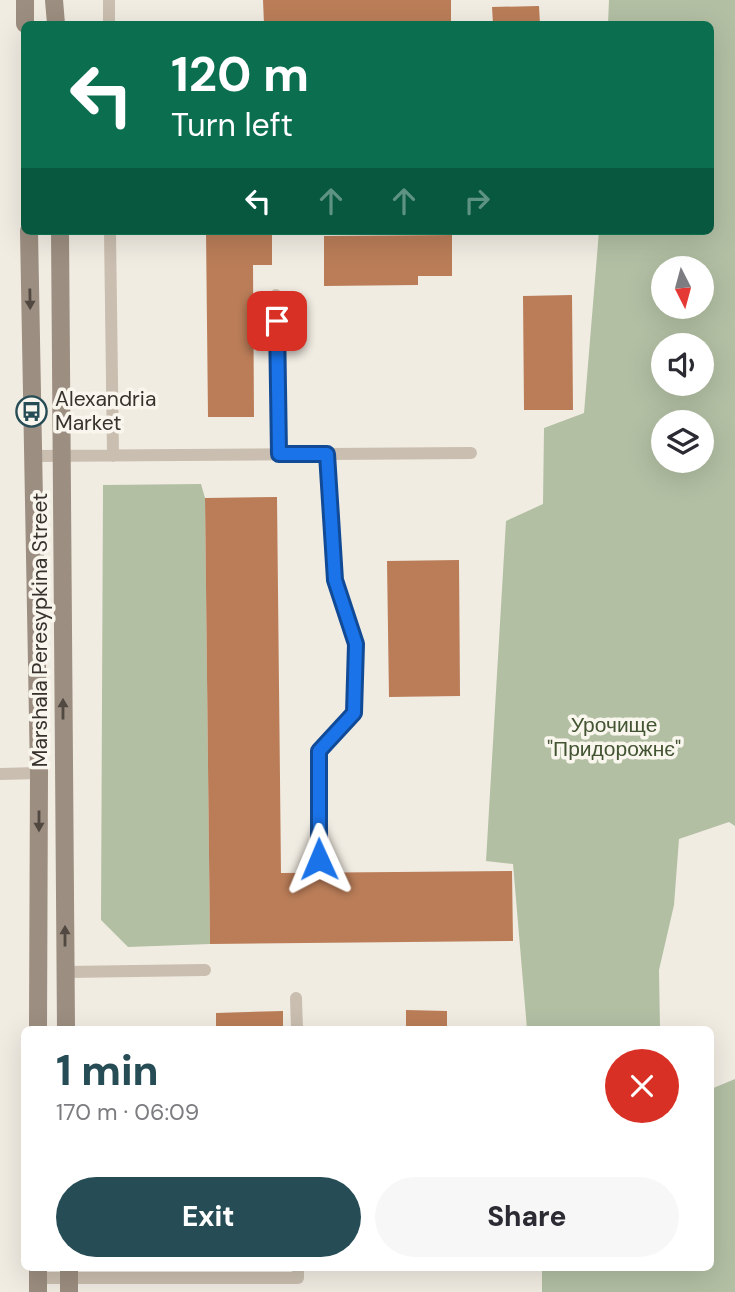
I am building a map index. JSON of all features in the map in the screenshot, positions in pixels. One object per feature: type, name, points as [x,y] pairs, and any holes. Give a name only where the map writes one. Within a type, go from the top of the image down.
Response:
[{"type":"main road","points":[[25,0],[25,21]]},
{"type":"main road","points":[[54,0],[55,21]]},
{"type":"main road","name":"Marshala Peresypkina Street","points":[[29,235],[39,773],[38,1026]]},
{"type":"main road","name":"Marshala Peresypkina Street","points":[[60,235],[66,1026]]},
{"type":"lane","points":[[108,0],[109,21]]},
{"type":"lane","points":[[110,235],[113,456]]},
{"type":"lane","points":[[276,295],[279,454]]},
{"type":"lane","points":[[33,456],[471,453]]},
{"type":"lane","points":[[319,859],[319,751],[354,713],[356,704],[356,644],[335,580],[327,454]]},
{"type":"lane","points":[[0,774],[39,773]]},
{"type":"lane","points":[[65,972],[205,970]]},
{"type":"lane","points":[[296,998],[297,1026]]},
{"type":"lane","points":[[38,1279],[298,1278],[298,1271]]},
{"type":"green space","name":"Урочище \"Придорожнє\"","points":[[609,0],[735,0],[735,826],[729,822],[679,839],[674,905],[659,970],[660,1026],[527,1026],[513,864],[486,861],[506,521],[543,504],[544,428],[584,413],[599,235],[714,235],[714,21],[608,21]]},
{"type":"green space","points":[[201,484],[205,498],[210,944],[128,947],[101,920],[103,485]]},
{"type":"green space","points":[[735,1079],[735,1292],[542,1292],[542,1271],[714,1271],[714,1088]]},
{"type":"building","points":[[263,0],[451,0],[451,21],[264,21]]},
{"type":"building","points":[[539,6],[540,21],[493,21],[492,7]]},
{"type":"building","points":[[206,235],[272,235],[272,265],[253,265],[254,417],[208,417]]},
{"type":"building","points":[[452,235],[452,276],[418,276],[418,285],[324,286],[324,236]]},
{"type":"building","points":[[572,295],[573,410],[524,410],[523,296]]},
{"type":"building","points":[[277,497],[281,873],[512,871],[513,941],[210,944],[205,498]]},
{"type":"building","points":[[459,560],[460,696],[389,697],[387,561]]},
{"type":"building","points":[[406,1010],[447,1011],[447,1026],[406,1026]]},
{"type":"building","points":[[283,1011],[283,1026],[216,1026],[216,1013]]},
{"type":"place","name":"Alexandria Market","points":[[32,411]]},
{"type":"route","points":[[277,321],[279,454],[327,454],[335,580],[356,644],[354,713],[319,751],[319,859]]}]
